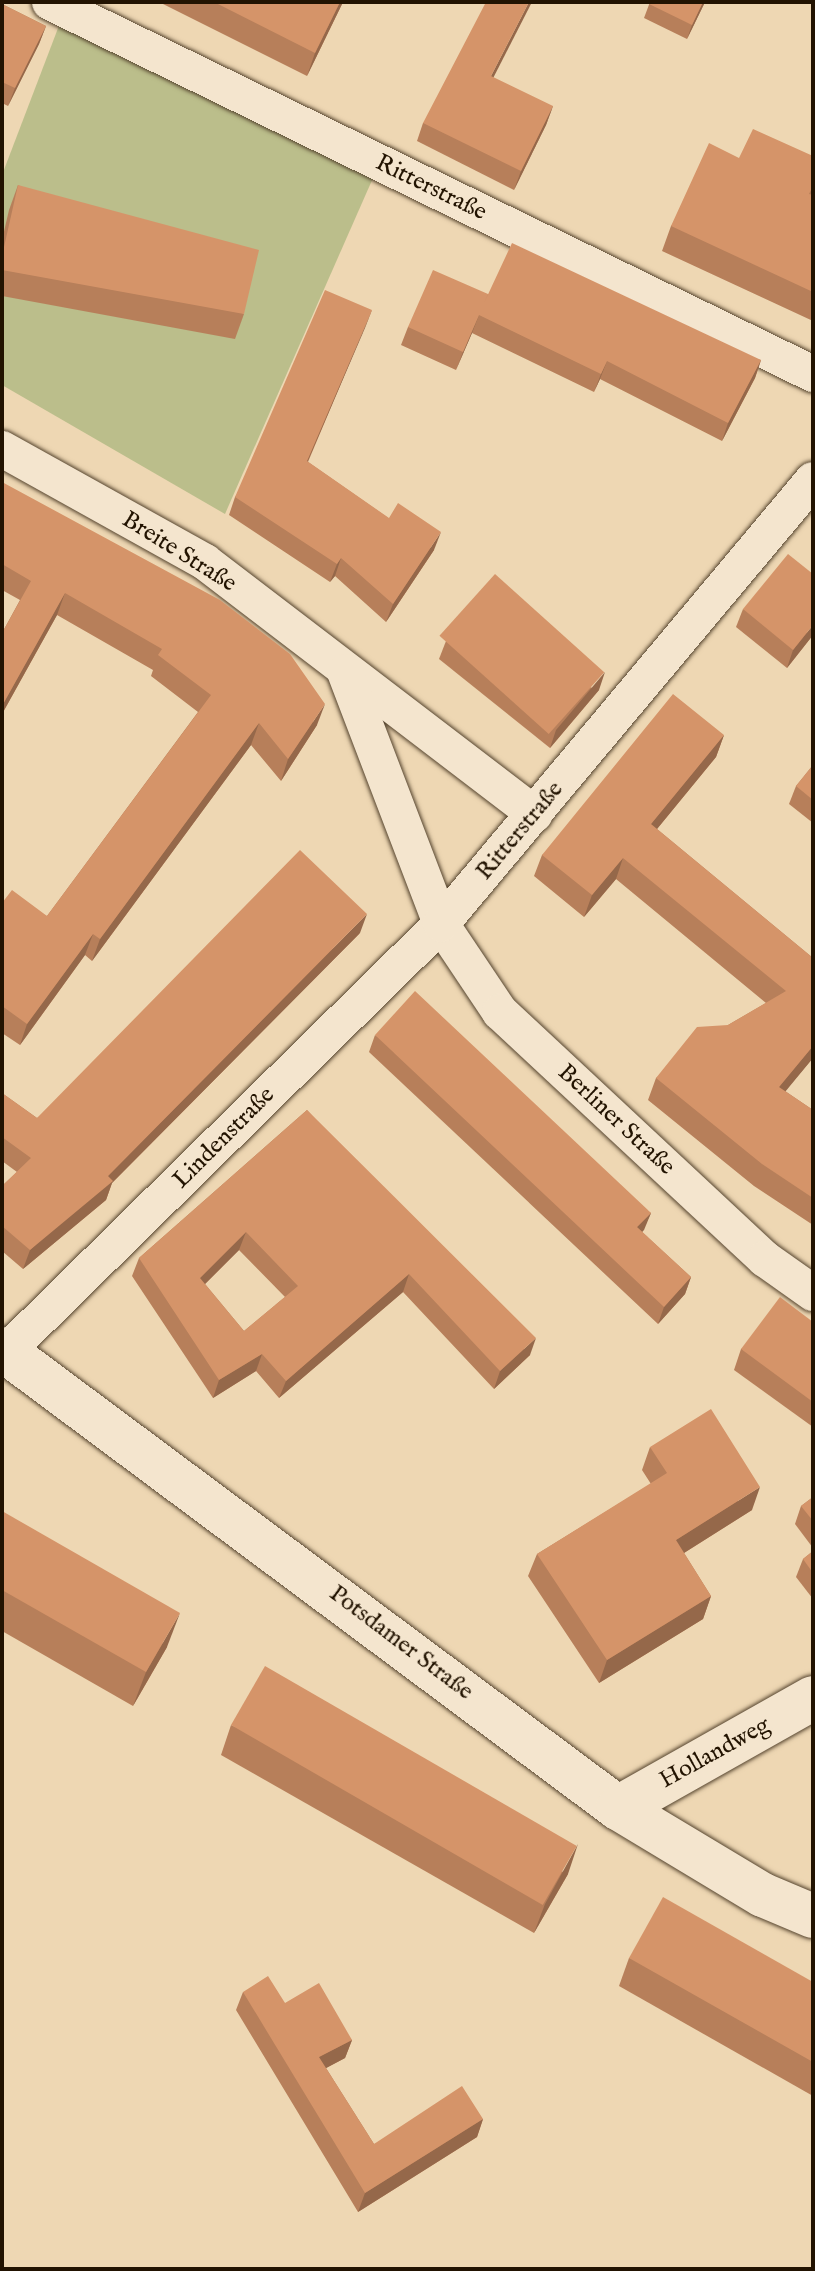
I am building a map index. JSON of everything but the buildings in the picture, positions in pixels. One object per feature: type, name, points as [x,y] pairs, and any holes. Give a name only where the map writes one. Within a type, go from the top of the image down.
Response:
[{"type":"street","name":"Ritterstraße","points":[[50,2],[813,374]]},
{"type":"street","name":"Breite Straße","points":[[2,449],[205,562],[345,672],[535,814]]},
{"type":"street","name":"Ritterstraße","points":[[441,924],[813,480]]},
{"type":"street","points":[[345,672],[441,924]]},
{"type":"street","name":"Berliner Straße","points":[[441,924],[500,1012],[765,1259],[813,1293]]},
{"type":"street","name":"Lindenstraße","points":[[4,1350],[441,924]]},
{"type":"street","name":"Potsdamer Straße","points":[[4,1350],[618,1808],[763,1895],[813,1916]]},
{"type":"street","name":"Hollandweg","points":[[618,1808],[813,1698]]},
{"type":"green space","points":[[60,23],[373,178],[225,514],[2,385],[2,175]]}]
